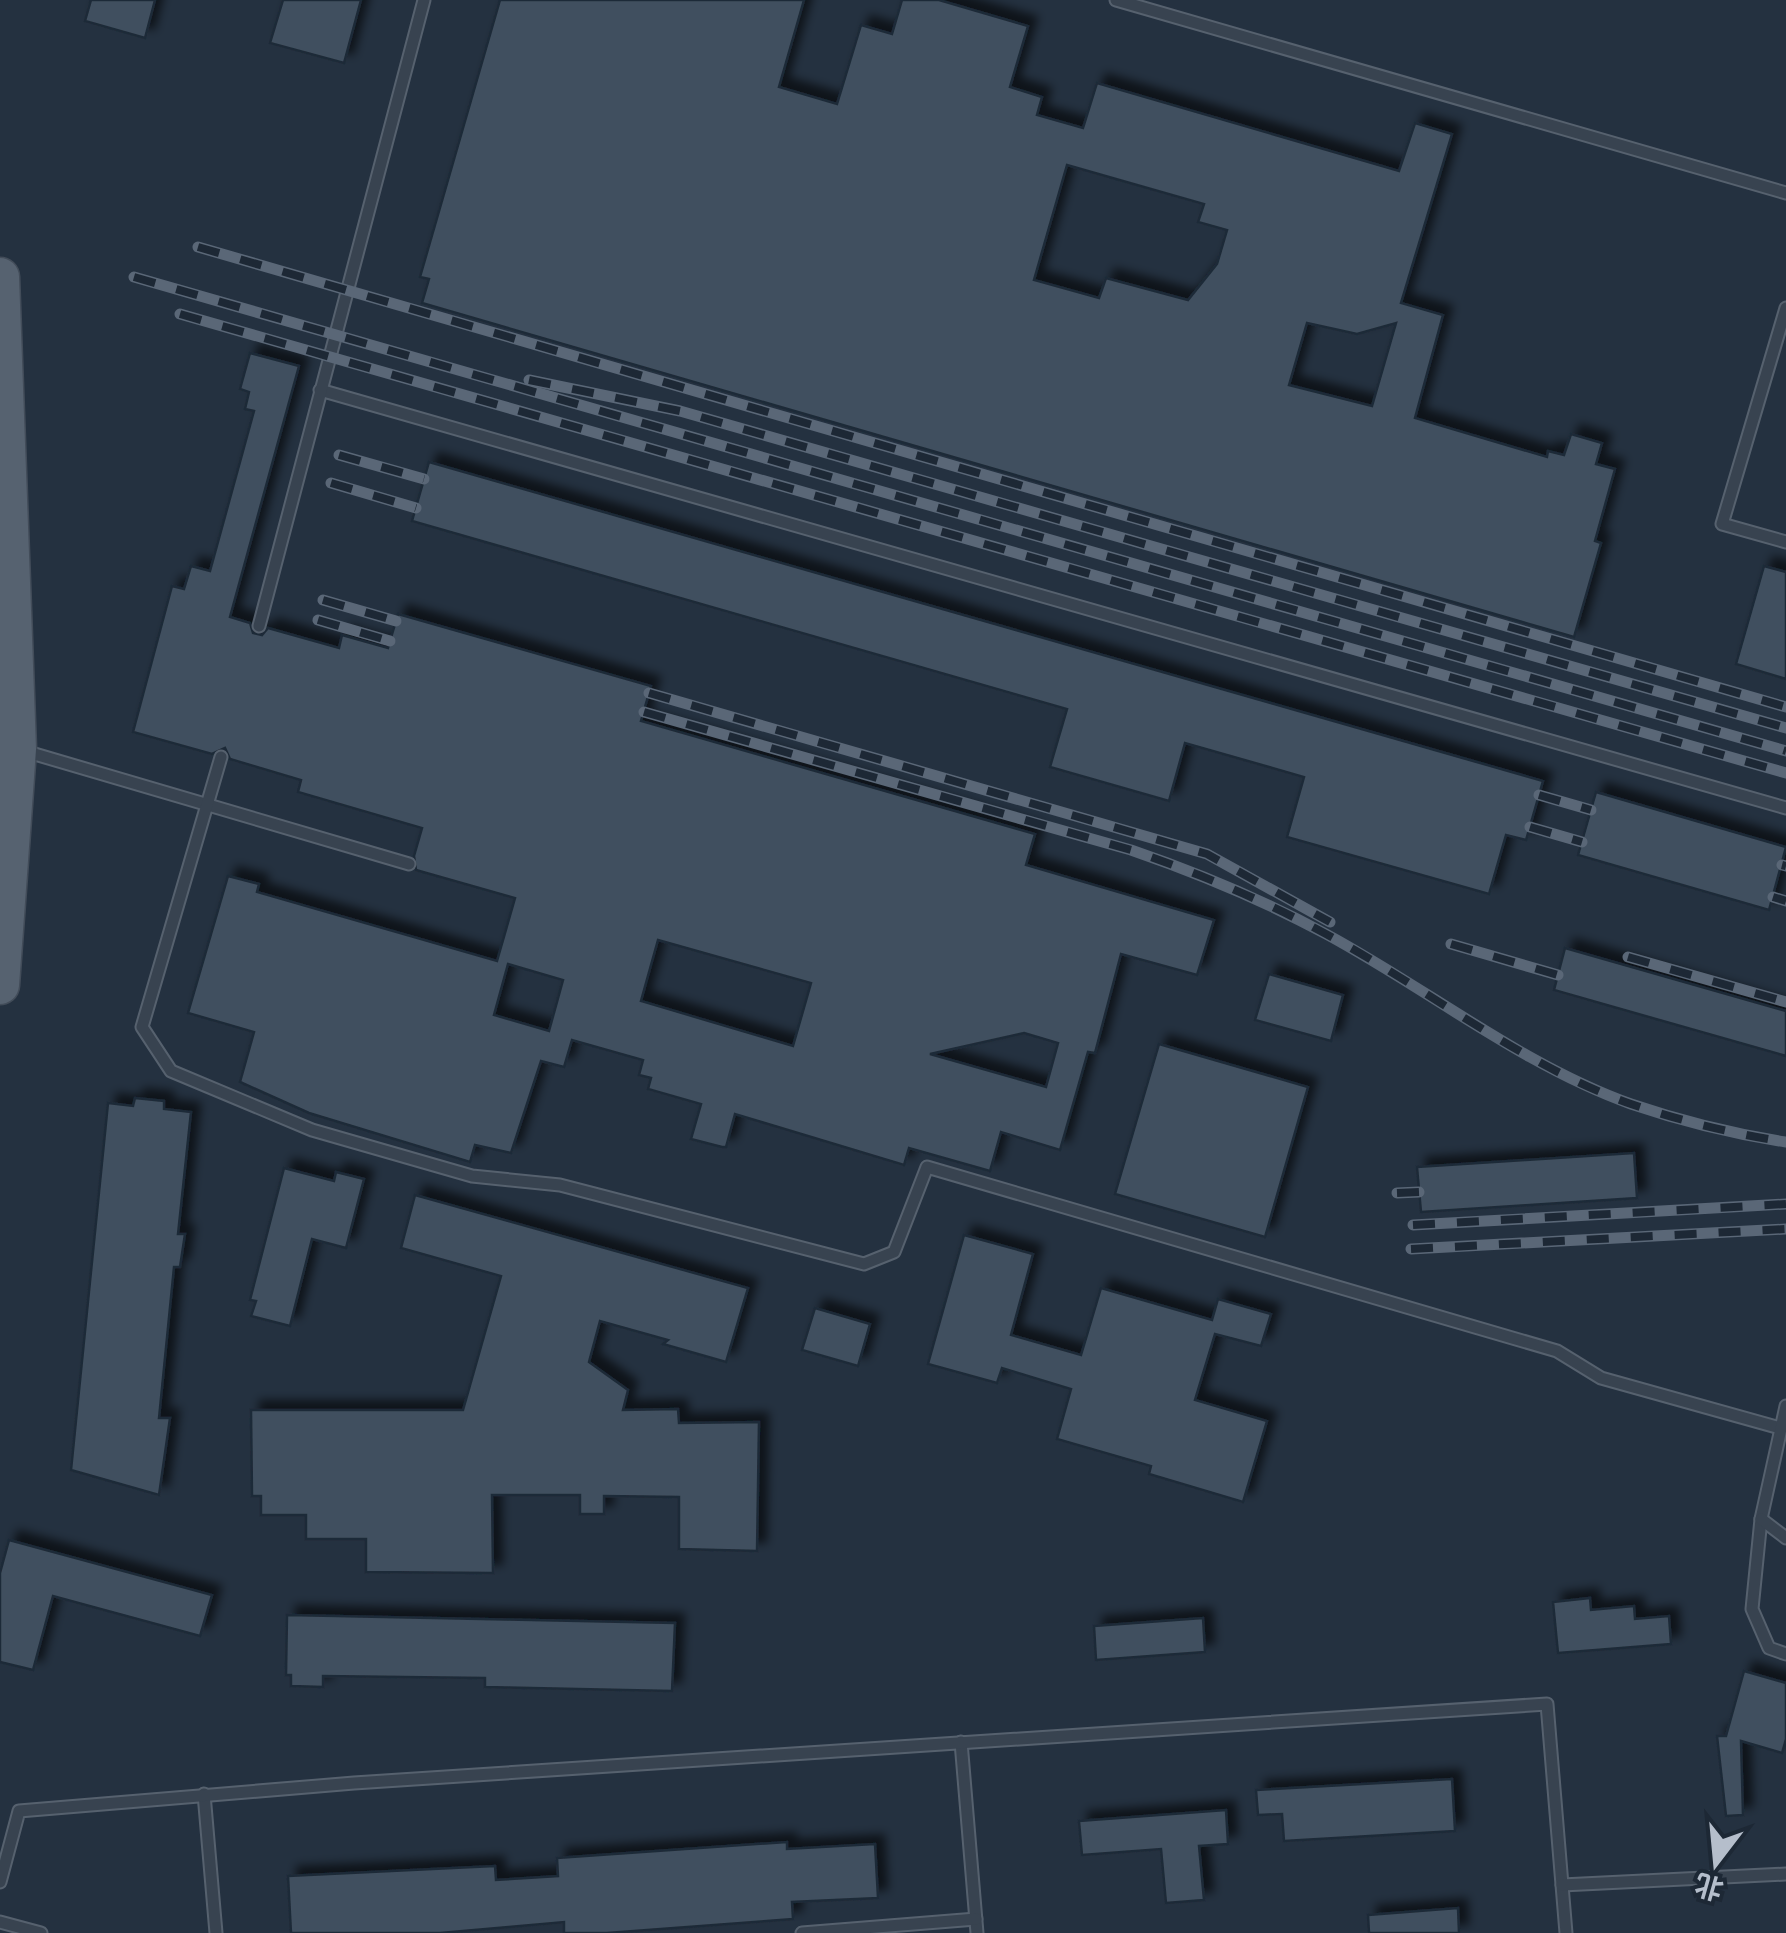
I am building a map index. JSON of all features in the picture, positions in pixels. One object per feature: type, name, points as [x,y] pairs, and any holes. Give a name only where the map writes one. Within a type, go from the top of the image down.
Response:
[{"type":"main road","points":[[0,278],[16,749],[0,985]]},
{"type":"lane","points":[[260,626],[424,0]]},
{"type":"lane","points":[[1116,0],[1786,192]]},
{"type":"lane","points":[[1786,308],[1722,524],[1786,542]]},
{"type":"lane","points":[[320,390],[1786,808]]},
{"type":"lane","points":[[16,749],[409,864]]},
{"type":"lane","points":[[222,757],[142,1027],[171,1071],[312,1130],[472,1176],[560,1185],[864,1264],[894,1252],[927,1167],[1557,1352],[1601,1378],[1780,1428]]},
{"type":"lane","points":[[1786,1406],[1761,1519],[1752,1609],[1769,1648],[1786,1654]]},
{"type":"lane","points":[[1761,1519],[1786,1538]]},
{"type":"lane","points":[[0,1882],[18,1811],[204,1794],[1547,1704],[1566,1933]]},
{"type":"lane","points":[[802,1933],[976,1926],[961,1742]]},
{"type":"lane","points":[[204,1794],[216,1933]]},
{"type":"lane","points":[[1562,1885],[1786,1874]]},
{"type":"lane","points":[[0,1922],[41,1933]]},
{"type":"building","points":[[91,0],[155,0],[145,38],[85,21]]},
{"type":"building","points":[[283,0],[361,0],[344,63],[270,43]]},
{"type":"building","points":[[500,0],[804,0],[779,87],[837,104],[861,25],[892,34],[902,0],[939,0],[1028,26],[1010,87],[1042,97],[1037,115],[1083,128],[1097,83],[1399,171],[1415,123],[1452,134],[1401,303],[1443,315],[1415,418],[1547,457],[1548,451],[1564,455],[1571,434],[1602,443],[1596,464],[1615,469],[1595,541],[1601,543],[1574,637],[422,303],[429,279],[420,277]],"holes":[[[1067,165],[1204,204],[1198,222],[1227,230],[1217,264],[1188,300],[1106,278],[1099,298],[1034,280]],[[1307,323],[1357,334],[1396,323],[1372,406],[1289,385]]]},
{"type":"building","points":[[250,353],[299,366],[230,617],[250,623],[253,633],[262,635],[268,628],[339,648],[342,635],[388,648],[398,614],[651,686],[641,721],[1035,834],[1026,865],[1214,920],[1197,975],[1121,954],[1095,1053],[1088,1052],[1060,1150],[1001,1132],[990,1171],[909,1148],[904,1165],[735,1114],[726,1147],[691,1139],[701,1104],[648,1089],[651,1078],[639,1075],[643,1060],[572,1040],[564,1067],[541,1061],[511,1153],[475,1145],[470,1162],[309,1113],[240,1082],[254,1032],[188,1013],[228,876],[259,884],[257,892],[497,961],[515,898],[416,870],[414,856],[422,828],[298,792],[301,780],[230,759],[225,748],[212,754],[133,732],[172,586],[184,589],[191,566],[210,571],[254,411],[245,409],[249,392],[240,389]],"holes":[[[658,940],[811,983],[793,1046],[641,1001]],[[508,964],[563,980],[549,1031],[494,1015]],[[1024,1033],[1058,1043],[1046,1087],[930,1054]]]},
{"type":"building","points":[[429,462],[1543,781],[1526,840],[1506,835],[1489,894],[1287,837],[1304,777],[1185,743],[1169,801],[1050,767],[1067,709],[412,521]]},
{"type":"building","points":[[1764,566],[1786,572],[1786,679],[1736,664]]},
{"type":"building","points":[[1596,792],[1786,847],[1769,910],[1578,855]]},
{"type":"building","points":[[1565,948],[1786,1011],[1786,1056],[1554,990]]},
{"type":"building","points":[[1269,974],[1343,995],[1331,1041],[1255,1020]]},
{"type":"building","points":[[1159,1044],[1308,1087],[1265,1237],[1115,1194]]},
{"type":"building","points":[[135,1098],[164,1101],[164,1109],[191,1112],[178,1234],[185,1234],[180,1267],[174,1267],[159,1418],[170,1418],[159,1495],[71,1470],[108,1103],[133,1106]]},
{"type":"building","points":[[1634,1153],[1637,1198],[1421,1212],[1417,1167]]},
{"type":"building","points":[[284,1168],[334,1181],[336,1172],[364,1179],[346,1248],[312,1239],[290,1326],[251,1316],[256,1301],[250,1300]]},
{"type":"building","points":[[415,1195],[748,1288],[726,1362],[600,1321],[589,1362],[628,1390],[623,1410],[678,1409],[679,1423],[759,1422],[757,1551],[679,1549],[679,1497],[604,1496],[604,1514],[580,1514],[580,1495],[492,1495],[493,1573],[366,1572],[366,1539],[306,1539],[306,1515],[261,1515],[261,1496],[252,1496],[251,1410],[463,1410],[501,1276],[401,1248]]},
{"type":"building","points":[[964,1235],[1033,1254],[1011,1335],[1081,1355],[1101,1288],[1212,1320],[1218,1299],[1271,1314],[1261,1346],[1215,1334],[1195,1400],[1267,1421],[1243,1502],[1149,1474],[1151,1466],[1057,1439],[1071,1389],[1002,1368],[997,1383],[928,1364]]},
{"type":"building","points":[[815,1308],[870,1324],[858,1366],[802,1350]]},
{"type":"building","points":[[9,1540],[212,1595],[200,1636],[53,1596],[33,1670],[0,1662],[0,1573]]},
{"type":"building","points":[[1590,1598],[1591,1610],[1634,1606],[1635,1619],[1669,1616],[1671,1644],[1558,1653],[1553,1602]]},
{"type":"building","points":[[287,1615],[675,1623],[672,1691],[485,1687],[485,1678],[323,1676],[323,1687],[291,1686],[291,1675],[286,1675]]},
{"type":"building","points":[[1203,1618],[1205,1652],[1096,1660],[1094,1626]]},
{"type":"building","points":[[1744,1671],[1786,1683],[1786,1739],[1782,1753],[1741,1741],[1743,1815],[1726,1816],[1717,1736],[1726,1736]]},
{"type":"building","points":[[1452,1779],[1455,1831],[1284,1841],[1282,1814],[1258,1815],[1256,1790]]},
{"type":"building","points":[[1226,1810],[1228,1844],[1199,1846],[1204,1900],[1166,1903],[1161,1849],[1082,1855],[1079,1821]]},
{"type":"building","points":[[787,1842],[787,1849],[875,1844],[878,1898],[792,1902],[793,1919],[607,1933],[564,1933],[564,1922],[440,1933],[291,1933],[288,1876],[495,1866],[496,1880],[558,1876],[557,1858]]},
{"type":"building","points":[[1458,1908],[1459,1933],[1369,1933],[1368,1915]]},
{"type":"railway","points":[[198,247],[1786,707]]},
{"type":"railway","points":[[134,277],[1786,751]]},
{"type":"railway","points":[[180,314],[1786,773]]},
{"type":"railway","points":[[529,380],[680,411],[1786,728]]},
{"type":"railway","points":[[339,455],[424,479]]},
{"type":"railway","points":[[331,483],[416,508]]},
{"type":"railway","points":[[323,600],[396,621]]},
{"type":"railway","points":[[318,620],[390,641]]},
{"type":"railway","points":[[649,693],[1207,854],[1330,922]]},
{"type":"railway","points":[[644,712],[1131,850],[1181,868],[1326,934],[1513,1048],[1591,1088],[1688,1121],[1786,1142]]},
{"type":"railway","points":[[1539,795],[1591,810]]},
{"type":"railway","points":[[1530,827],[1582,842]]},
{"type":"railway","points":[[1782,865],[1786,866]]},
{"type":"railway","points":[[1773,897],[1786,901]]},
{"type":"railway","points":[[1451,944],[1558,975]]},
{"type":"railway","points":[[1628,957],[1786,1002]]},
{"type":"railway","points":[[1397,1193],[1419,1192]]},
{"type":"railway","points":[[1413,1225],[1786,1204]]},
{"type":"railway","points":[[1411,1249],[1786,1229]]}]
